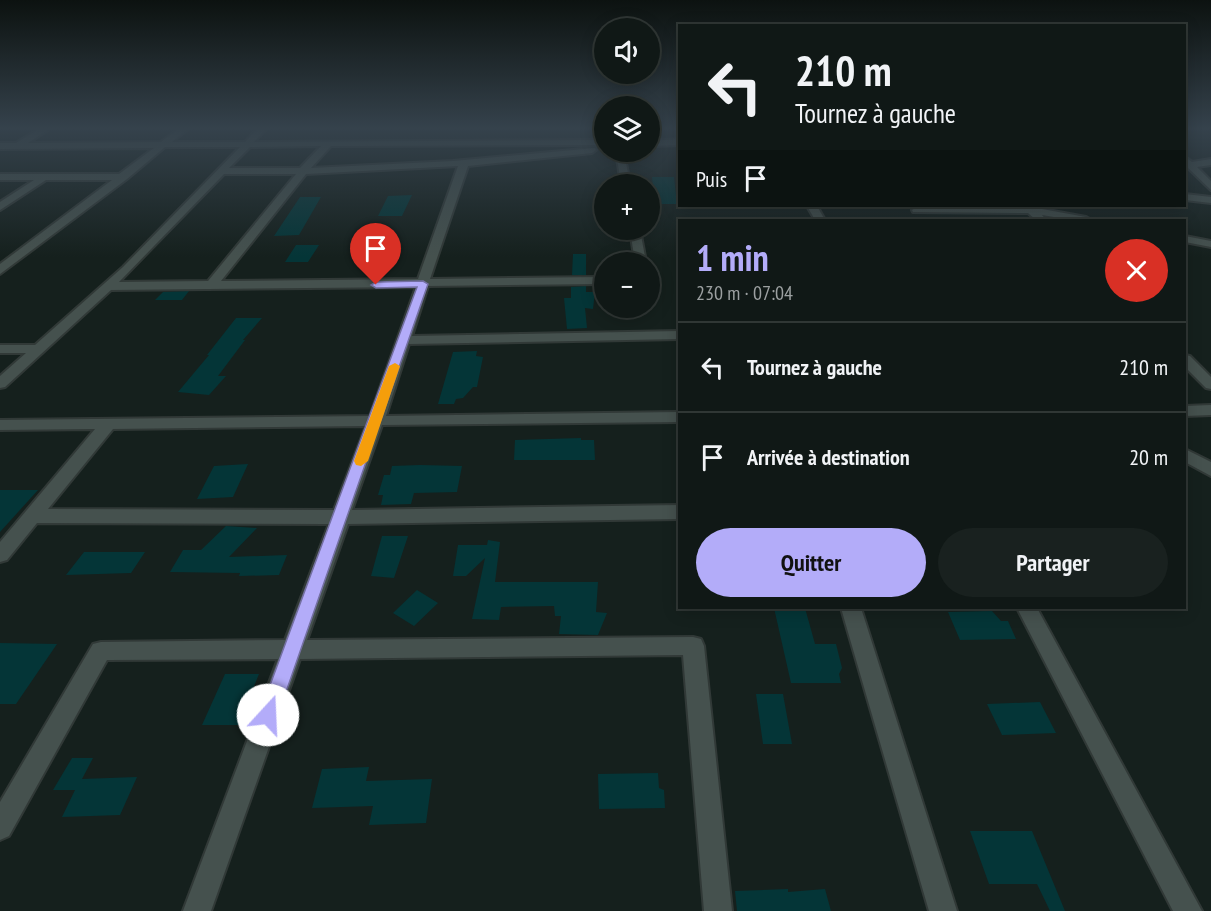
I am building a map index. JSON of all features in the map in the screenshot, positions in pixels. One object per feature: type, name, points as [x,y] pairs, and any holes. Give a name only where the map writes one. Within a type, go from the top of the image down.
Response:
[{"type":"street","points":[[0,270],[131,172]]},
{"type":"street","points":[[0,384],[108,286],[219,172]]},
{"type":"street","points":[[262,172],[311,172]]},
{"type":"street","points":[[212,286],[302,172]]},
{"type":"street","points":[[197,911],[376,421],[461,172]]},
{"type":"street","points":[[1197,172],[1211,187]]},
{"type":"street","points":[[0,177],[124,177]]},
{"type":"street","points":[[0,207],[44,177]]},
{"type":"street","points":[[1186,197],[1211,200]]},
{"type":"street","points":[[915,208],[1030,210],[1080,219]]},
{"type":"street","points":[[1030,210],[1040,219]]},
{"type":"street","points":[[1186,239],[1211,244]]},
{"type":"street","points":[[108,286],[594,281]]},
{"type":"street","points":[[404,340],[678,335]]},
{"type":"street","points":[[0,349],[39,349]]},
{"type":"street","points":[[1186,360],[1211,385]]},
{"type":"street","points":[[1186,411],[1211,410]]},
{"type":"street","points":[[0,425],[678,417]]},
{"type":"street","points":[[0,555],[108,424]]},
{"type":"street","points":[[1186,455],[1211,470]]},
{"type":"street","points":[[32,516],[340,517],[678,512]]},
{"type":"street","points":[[850,609],[944,911]]},
{"type":"street","points":[[1028,609],[1188,911]]},
{"type":"street","points":[[0,827],[102,651],[693,646],[718,911]]},
{"type":"building","points":[[660,177],[674,177],[677,204],[660,204]]},
{"type":"building","points":[[412,195],[402,216],[378,216],[388,196]]},
{"type":"building","points":[[300,197],[321,197],[299,235],[274,236]]},
{"type":"building","points":[[296,245],[319,245],[308,262],[285,262]]},
{"type":"building","points":[[573,254],[586,254],[586,275],[572,275]]},
{"type":"building","points":[[586,286],[586,292],[594,292],[593,309],[585,308],[587,328],[567,329],[564,298],[571,298],[571,287]]},
{"type":"building","points":[[189,291],[182,300],[155,300],[163,292]]},
{"type":"building","points":[[236,318],[262,318],[243,340],[245,340],[218,376],[226,376],[209,395],[178,392],[209,355],[207,355]]},
{"type":"building","points":[[477,351],[476,356],[483,357],[477,387],[473,387],[463,398],[456,399],[454,404],[438,404],[453,352]]},
{"type":"building","points":[[581,438],[581,440],[594,440],[595,460],[514,460],[515,440]]},
{"type":"building","points":[[248,464],[233,497],[197,499],[214,466]]},
{"type":"building","points":[[392,466],[462,466],[457,492],[414,493],[411,504],[381,505],[383,495],[378,495],[384,475],[390,475]]},
{"type":"building","points":[[0,490],[38,490],[0,532]]},
{"type":"building","points":[[226,526],[257,528],[229,557],[287,555],[279,575],[239,576],[240,573],[170,572],[183,550],[201,550]]},
{"type":"building","points":[[382,536],[408,536],[394,578],[371,576]]},
{"type":"building","points":[[488,540],[500,542],[495,582],[598,582],[596,612],[607,613],[598,635],[559,634],[561,616],[555,616],[554,606],[501,607],[499,620],[472,619],[485,558],[466,576],[453,576],[458,545],[487,545]]},
{"type":"building","points":[[84,552],[145,552],[131,573],[66,575]]},
{"type":"building","points":[[417,590],[438,603],[414,626],[393,613]]},
{"type":"building","points":[[774,609],[805,609],[815,644],[836,644],[842,668],[839,674],[841,683],[791,683]]},
{"type":"building","points":[[992,611],[1001,621],[1008,621],[1016,639],[960,640],[948,612]]},
{"type":"building","points":[[0,643],[57,644],[16,704],[0,704]]},
{"type":"building","points":[[225,674],[259,674],[238,725],[202,725]]},
{"type":"building","points":[[756,694],[783,694],[792,744],[763,744]]},
{"type":"building","points":[[1040,702],[1056,733],[1002,735],[987,704]]},
{"type":"building","points":[[72,758],[93,758],[82,779],[137,777],[120,815],[62,817],[75,790],[53,790]]},
{"type":"building","points":[[369,767],[366,781],[432,779],[426,823],[369,825],[373,806],[312,808],[322,769]]},
{"type":"building","points":[[658,773],[659,788],[664,790],[665,808],[599,809],[598,774]]},
{"type":"building","points":[[970,831],[1032,831],[1065,911],[1050,911],[1037,884],[989,884]]},
{"type":"building","points":[[788,889],[788,892],[825,889],[831,911],[737,911],[735,891]]},
{"type":"slow traffic","points":[[361,461],[395,366]]},
{"type":"route","points":[[268,715],[376,421],[423,284],[376,285]]}]
